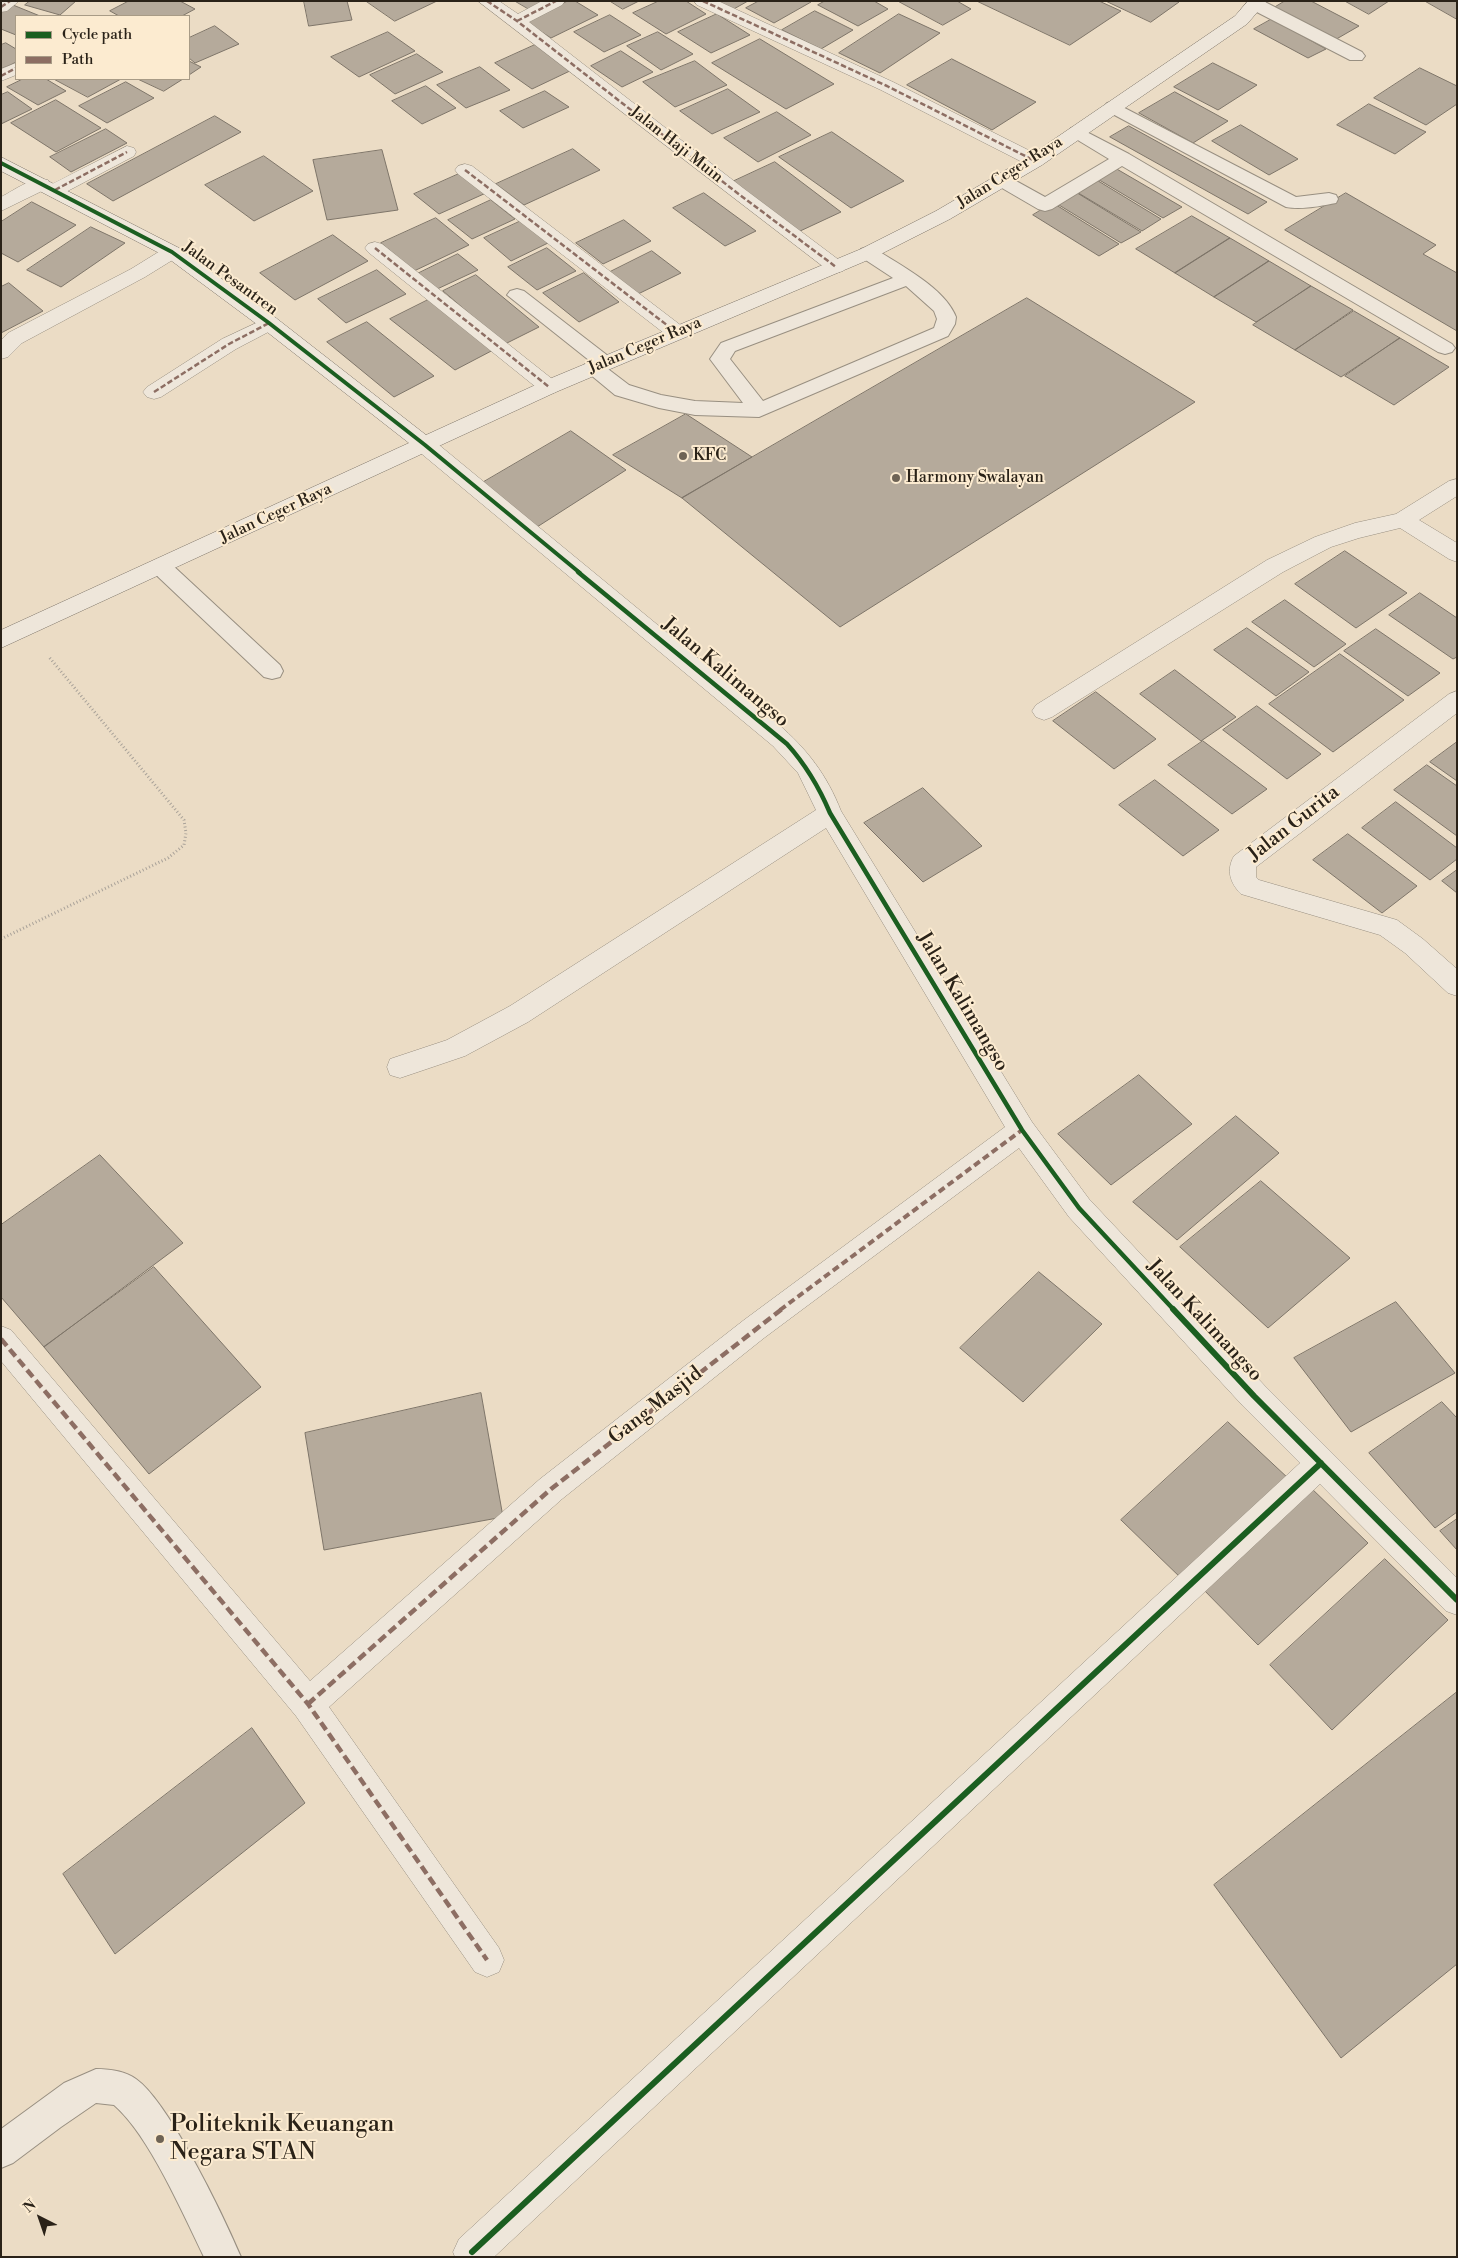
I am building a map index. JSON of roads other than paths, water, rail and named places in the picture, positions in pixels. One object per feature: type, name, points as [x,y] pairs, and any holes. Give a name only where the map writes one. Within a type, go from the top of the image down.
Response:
[{"type":"street","points":[[1,7],[10,1]]},
{"type":"street","name":"Jalan Haji Muin","points":[[487,1],[517,21],[736,192],[836,267]]},
{"type":"street","points":[[517,21],[556,1]]},
{"type":"street","points":[[703,1],[887,86],[1035,161]]},
{"type":"street","name":"Jalan Ceger Raya","points":[[1,640],[549,387],[676,332],[836,267],[943,215],[1035,161],[1241,20],[1257,3]]},
{"type":"street","points":[[1,76],[15,69]]},
{"type":"street","points":[[1,205],[48,187],[127,152]]},
{"type":"street","name":"Jalan Pesantren","points":[[1,163],[172,252],[269,322],[425,445]]},
{"type":"street","points":[[465,170],[676,332]]},
{"type":"street","points":[[375,248],[549,387]]},
{"type":"street","points":[[1,352],[15,338],[172,252]]},
{"type":"street","points":[[154,392],[229,344],[269,322]]},
{"type":"street","name":"Jalan Kalimangso","points":[[425,445],[787,744],[805,763],[820,786],[830,813],[1022,1130],[1079,1208],[1254,1396],[1457,1600]]},
{"type":"street","points":[[1044,711],[1275,566],[1323,542],[1403,520],[1457,486]]},
{"type":"street","points":[[1403,520],[1457,554]]},
{"type":"street","name":"Jalan Gurita","points":[[1457,700],[1243,863],[1242,871],[1243,880],[1250,887],[1388,927],[1414,946],[1457,985]]},
{"type":"street","points":[[400,1067],[456,1048],[519,1014],[830,813]]},
{"type":"street","name":"Gang Masjid","points":[[308,1704],[551,1489],[754,1329],[1022,1130]]},
{"type":"street","points":[[1,1339],[308,1704],[487,1960]]},
{"type":"street","points":[[472,2252],[1321,1463]]},
{"type":"lane","points":[[1257,3],[1356,56]]},
{"type":"lane","points":[[1113,108],[1293,203],[1329,199]]},
{"type":"lane","points":[[1077,132],[1445,348]]},
{"type":"lane","points":[[1001,180],[1045,205],[1123,158]]},
{"type":"lane","points":[[517,295],[599,365],[622,390],[659,401],[694,408],[759,410],[940,332],[946,323],[946,314],[938,302],[868,253]]},
{"type":"lane","points":[[759,410],[720,359],[728,347],[907,279]]},
{"type":"lane","points":[[161,567],[272,671]]},
{"type":"lane","points":[[1,2150],[77,2095],[96,2086],[123,2090],[141,2109],[163,2144],[223,2257]]},
{"type":"place","name":"KFC","points":[[683,456]]},
{"type":"place","name":"Harmony Swalayan","points":[[896,478]]},
{"type":"place","name":"Politeknik Keuangan Negara STAN","points":[[160,2139]]}]
